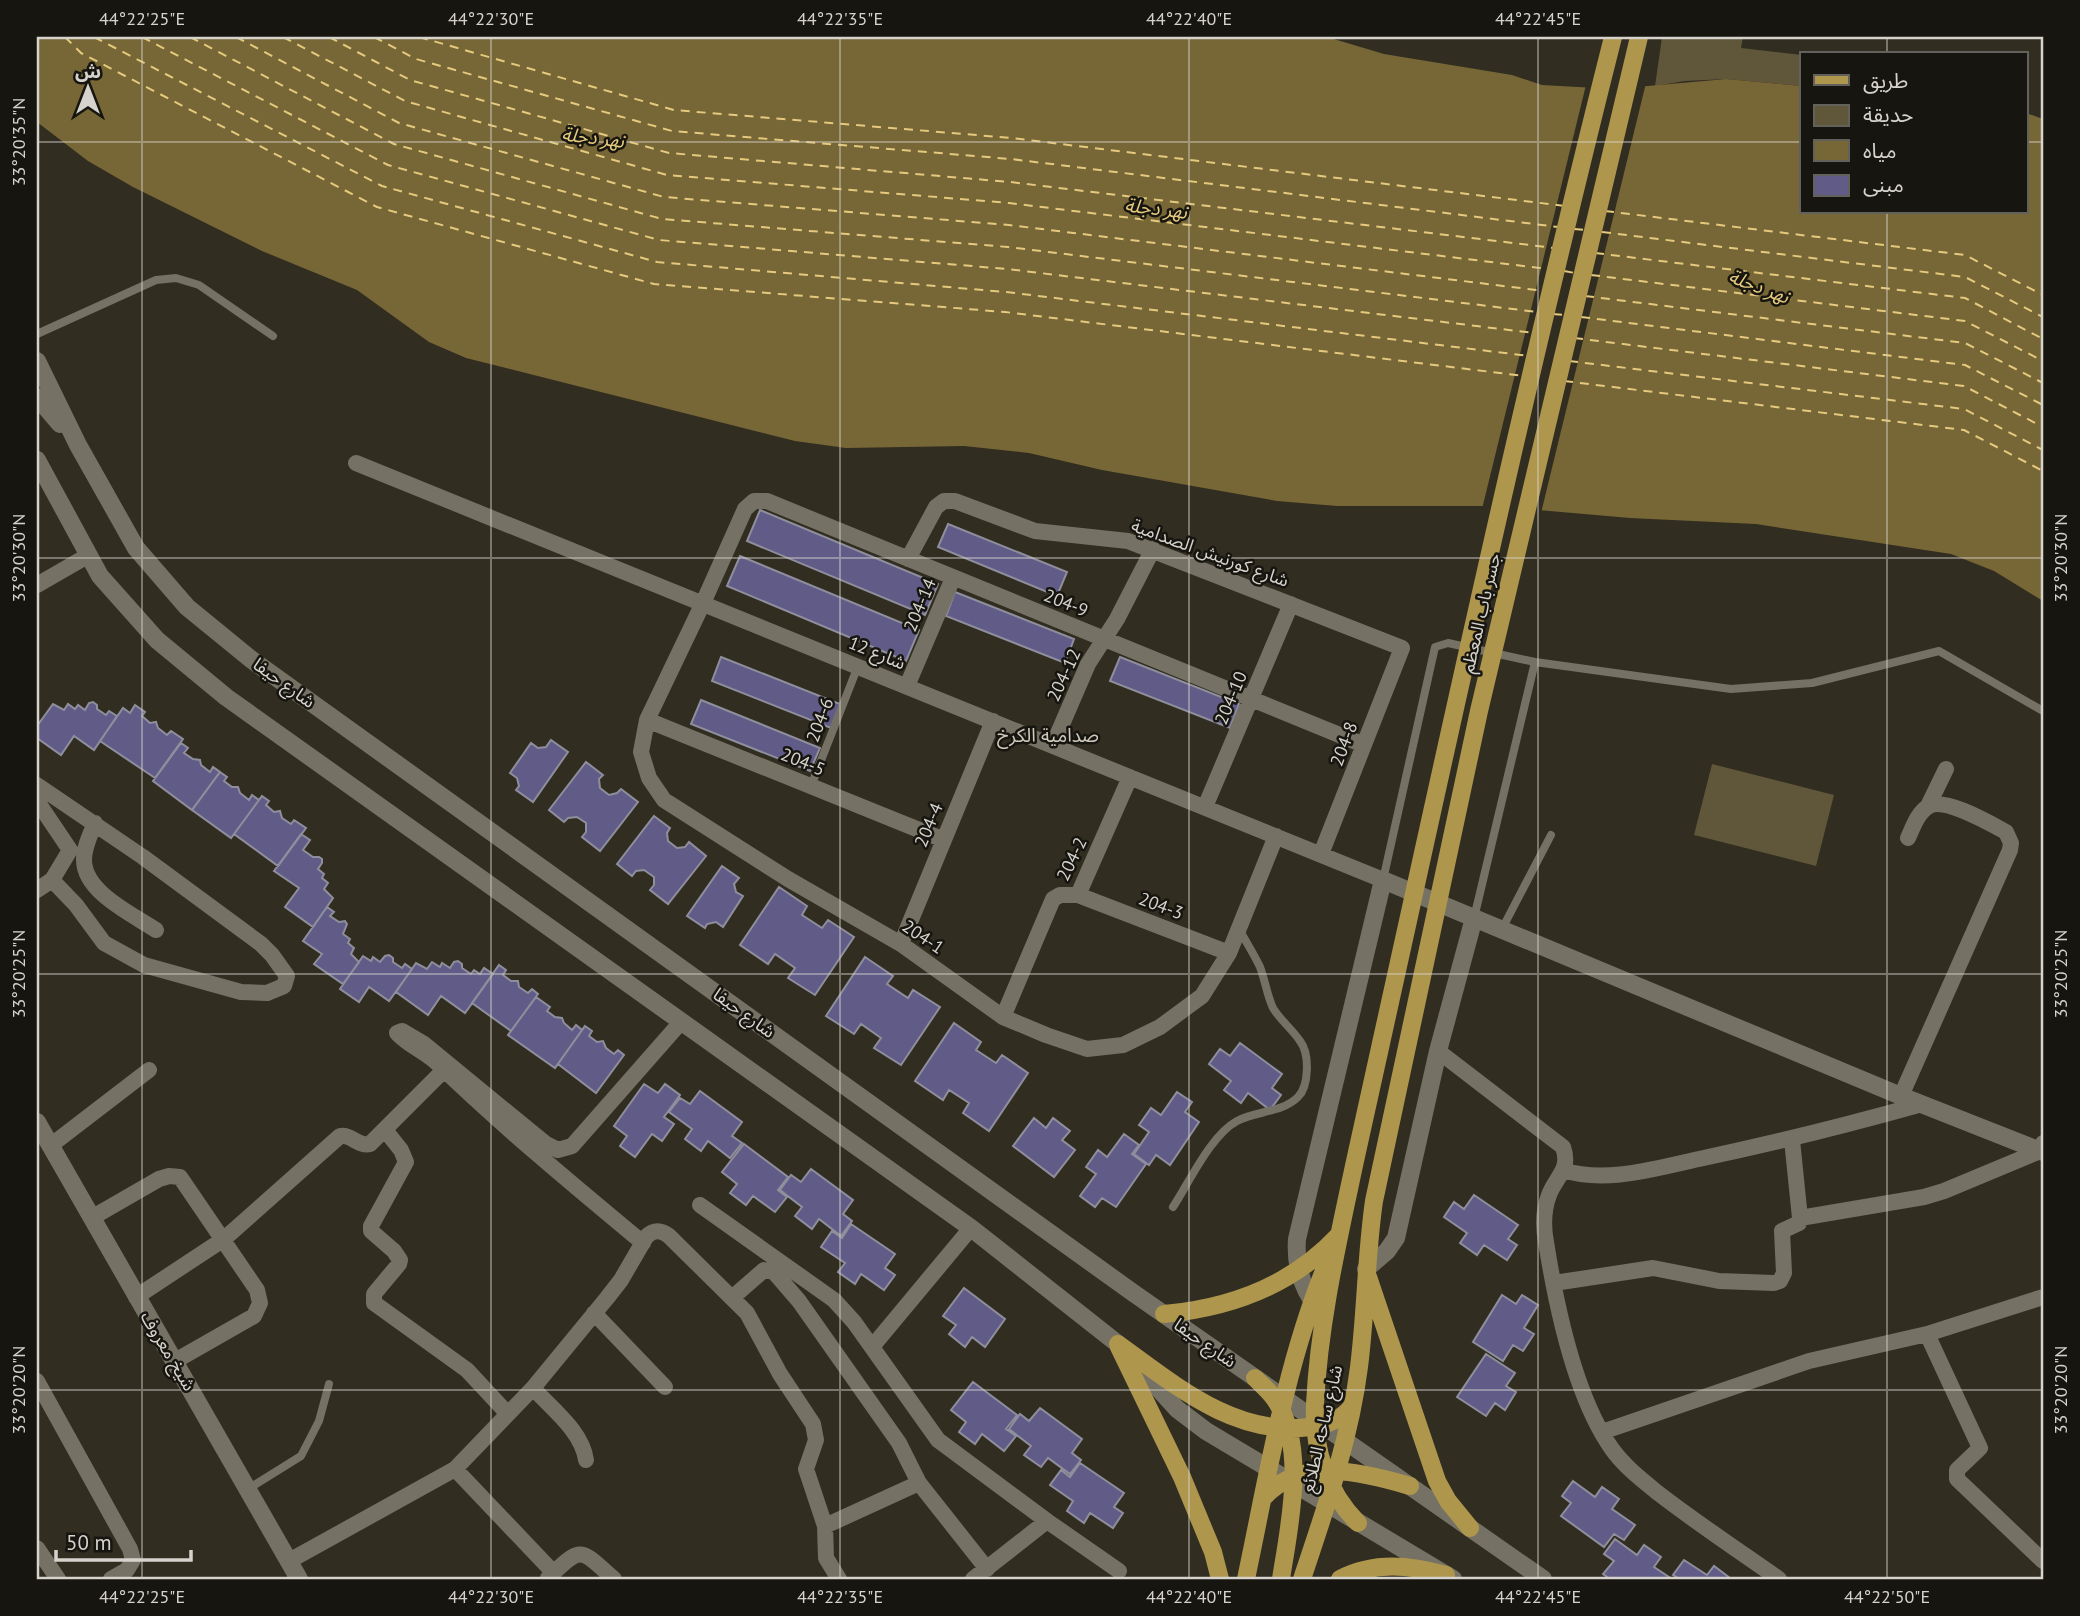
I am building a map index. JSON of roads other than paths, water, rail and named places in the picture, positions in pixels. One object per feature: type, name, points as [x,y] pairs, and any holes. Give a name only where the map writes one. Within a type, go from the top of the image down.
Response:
[{"type":"main road","name":"جسر باب المعظم","points":[[1338,1236],[1475,624],[1613,37]]},
{"type":"main road","name":"جسر باب المعظم","points":[[1374,1201],[1479,711],[1639,37]]},
{"type":"main road","name":"شارع حيفا","points":[[37,362],[78,446],[136,548],[187,607],[252,660],[1255,1378],[1283,1417],[1318,1424],[1344,1440],[1543,1579]]},
{"type":"main road","points":[[37,397],[78,446]]},
{"type":"main road","points":[[37,460],[100,576],[157,640],[226,697],[971,1228],[1118,1344],[1185,1391],[1241,1420],[1283,1417],[1318,1424],[1337,1420],[1352,1406]]},
{"type":"main road","points":[[1326,1317],[1313,1302],[1299,1269],[1297,1239],[1383,880],[1900,1096],[2042,1149]]},
{"type":"main road","points":[[1470,1528],[1448,1501],[1437,1481],[1366,1269],[1387,1251],[1396,1238],[1438,1052],[1474,918]]},
{"type":"main road","name":"شیخ معروف","points":[[41,1133],[93,1217],[136,1297],[299,1579]]},
{"type":"main road","name":"شارع ساحه الطلائع","points":[[1302,1579],[1352,1406],[1359,1366],[1374,1201]]},
{"type":"main road","points":[[1164,1314],[1199,1311],[1264,1290],[1321,1254],[1338,1236]]},
{"type":"main road","points":[[1246,1579],[1269,1470],[1313,1302],[1338,1236]]},
{"type":"main road","points":[[1338,1236],[1316,1395],[1318,1424],[1329,1484],[1358,1523],[1450,1577]]},
{"type":"main road","points":[[1118,1344],[1177,1409],[1206,1432],[1291,1481],[1329,1484],[1368,1473],[1410,1486]]},
{"type":"main road","points":[[1118,1344],[1182,1477],[1213,1552],[1220,1579]]},
{"type":"main road","points":[[1281,1579],[1293,1456],[1283,1417]]},
{"type":"main road","points":[[1263,1498],[1273,1487],[1291,1481],[1329,1484]]},
{"type":"main road","points":[[1340,1579],[1352,1573],[1386,1566],[1420,1568],[1450,1577]]},
{"type":"street","name":"شارع 12","points":[[356,463],[1383,880]]},
{"type":"street","name":"204-1","points":[[754,500],[745,509],[647,720],[641,752],[649,778],[664,800],[788,879],[901,944],[1003,1017],[1087,1049],[1123,1045],[1160,1027],[1202,996],[1229,953],[1276,836]]},
{"type":"street","name":"204-9","points":[[754,500],[767,501],[1364,745]]},
{"type":"street","name":"شارع كورنيش الصدامية","points":[[908,559],[936,507],[944,501],[955,501],[1035,531],[1128,541],[1153,549],[1402,648]]},
{"type":"street","name":"204-12","points":[[1053,746],[1088,664],[1117,619],[1153,549]]},
{"type":"street","points":[[37,585],[89,555]]},
{"type":"street","name":"204-14","points":[[907,687],[953,578]]},
{"type":"street","name":"204-10","points":[[1205,807],[1291,604]]},
{"type":"street","name":"204-8","points":[[1321,855],[1402,648]]},
{"type":"street","name":"204-5","points":[[647,720],[944,840]]},
{"type":"street","name":"204-4","points":[[901,944],[993,721]]},
{"type":"street","points":[[1908,838],[1946,769]]},
{"type":"street","name":"204-2","points":[[1003,1017],[1053,899],[1060,895],[1078,895],[1130,777]]},
{"type":"street","points":[[37,785],[95,823],[261,944],[287,976],[284,986],[268,993],[241,992],[144,965],[104,943],[76,905],[52,880]]},
{"type":"street","points":[[37,801],[70,850],[52,880],[37,890]]},
{"type":"street","points":[[1900,1096],[2011,843],[2006,832],[1954,807],[1938,803],[1928,806]]},
{"type":"street","points":[[95,823],[86,846],[86,874],[98,892],[156,930]]},
{"type":"street","name":"204-3","points":[[1078,895],[1229,953]]},
{"type":"street","points":[[643,1242],[552,1169],[431,1058],[405,1041],[397,1032],[402,1031],[424,1044],[546,1144],[558,1150],[572,1146],[681,1022]]},
{"type":"street","points":[[1438,1052],[1563,1147],[1567,1158],[1549,1194],[1543,1216],[1555,1283],[1580,1386],[1613,1450],[1636,1475],[1674,1505],[1780,1579]]},
{"type":"street","points":[[41,1133],[149,1070]]},
{"type":"street","points":[[136,1297],[224,1239],[340,1136],[346,1135],[367,1145],[444,1070]]},
{"type":"street","points":[[1563,1170],[1582,1176],[1643,1170],[1792,1140],[1922,1104]]},
{"type":"street","points":[[385,1130],[401,1150],[406,1162],[371,1226],[371,1231],[394,1251],[400,1260],[374,1294],[374,1303],[461,1364],[508,1414]]},
{"type":"street","points":[[1555,1283],[1653,1268],[1719,1281],[1780,1281],[1784,1273],[1782,1231],[1795,1226],[1800,1218],[1792,1140]]},
{"type":"street","points":[[1800,1218],[1924,1197],[2042,1149]]},
{"type":"street","points":[[93,1217],[159,1179],[180,1177],[257,1290],[260,1303],[254,1316],[175,1361]]},
{"type":"street","points":[[700,1205],[834,1300],[854,1322],[937,1440],[1119,1571]]},
{"type":"street","points":[[872,1347],[971,1228]]},
{"type":"street","points":[[289,1561],[456,1469],[533,1388],[621,1280],[651,1232],[664,1232],[733,1297],[757,1328],[780,1374],[816,1432],[806,1469],[825,1526],[826,1558],[839,1579]]},
{"type":"street","points":[[733,1297],[764,1270],[774,1272],[799,1301],[878,1411],[899,1443],[919,1483],[980,1574],[1047,1521]]},
{"type":"street","points":[[1602,1432],[1809,1361],[1927,1334],[2043,1297]]},
{"type":"street","points":[[594,1313],[665,1387]]},
{"type":"street","points":[[1927,1334],[1980,1448],[1957,1470],[1957,1479],[2043,1561]]},
{"type":"street","points":[[37,1381],[130,1549],[133,1560],[127,1570],[111,1579]]},
{"type":"street","points":[[533,1388],[576,1435],[584,1446],[586,1460]]},
{"type":"street","points":[[456,1469],[550,1576],[570,1556],[580,1554],[589,1557],[614,1579]]},
{"type":"street","points":[[825,1526],[919,1483]]},
{"type":"street","points":[[37,1548],[58,1579]]},
{"type":"lane","points":[[37,334],[156,281],[176,278],[199,285],[273,336]]},
{"type":"lane","points":[[1383,880],[1435,647],[1440,643],[1535,662],[1731,689],[1812,683],[1939,651],[2043,711]]},
{"type":"lane","points":[[1474,918],[1535,662]]},
{"type":"lane","name":"204-6","points":[[811,786],[858,666]]},
{"type":"lane","points":[[1502,929],[1551,835]]},
{"type":"lane","points":[[1174,1207],[1216,1140],[1239,1120],[1268,1112],[1298,1097],[1306,1082],[1306,1058],[1302,1042],[1272,1006],[1261,969],[1239,929]]},
{"type":"lane","points":[[248,1489],[301,1456],[319,1421],[329,1384]]},
{"type":"water","name":"نهر دجلة","points":[[37,37],[1327,37],[1384,54],[1512,75],[1542,85],[1614,89],[1726,79],[1800,86],[1800,214],[2028,214],[2028,114],[2043,119],[2043,601],[1994,571],[1951,554],[1756,524],[1630,518],[1493,506],[1337,506],[1277,501],[1102,470],[1029,453],[964,446],[846,448],[795,441],[466,358],[429,342],[357,290],[262,251],[133,187],[88,161],[37,122]]},
{"type":"district","name":"صدامية الكرخ","points":[[1048,735]]}]
